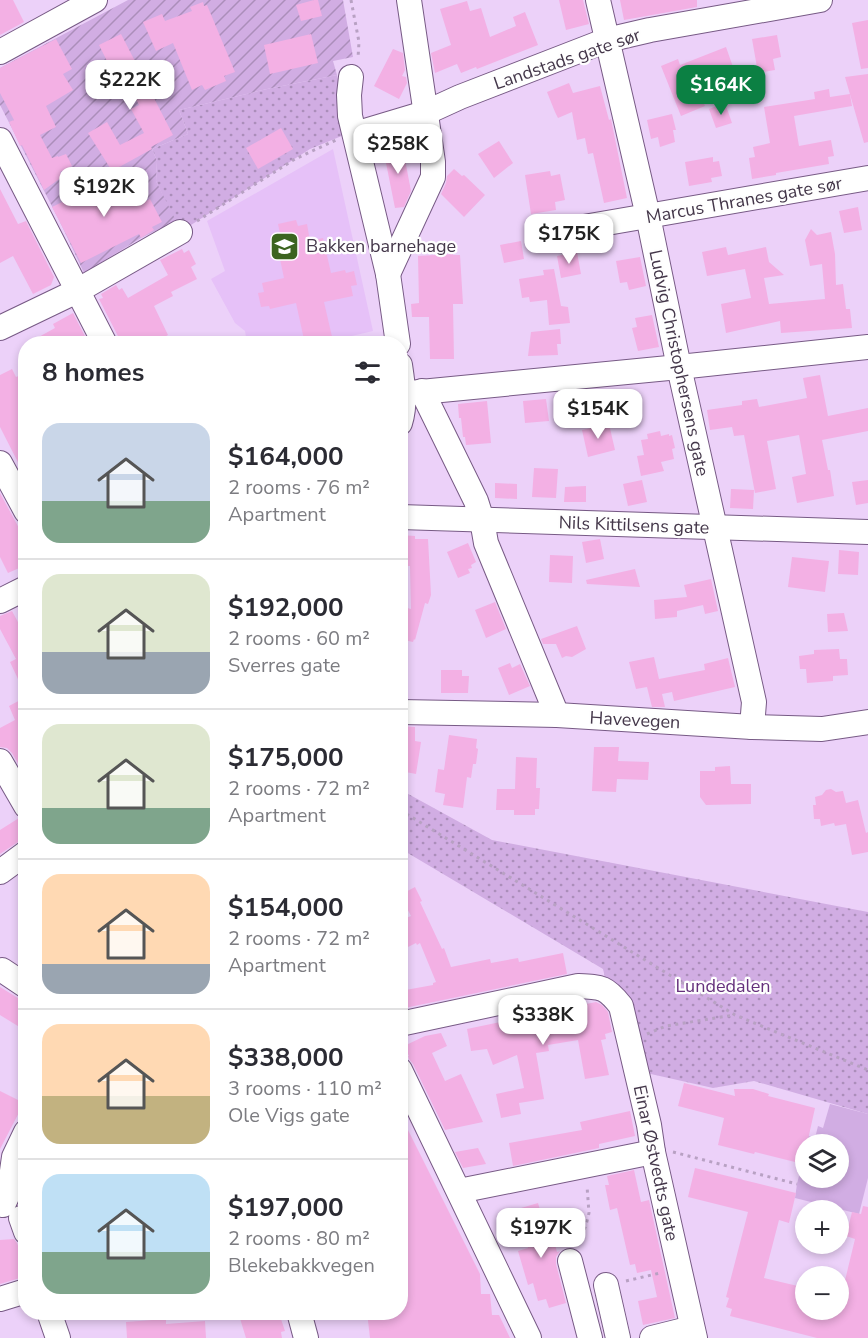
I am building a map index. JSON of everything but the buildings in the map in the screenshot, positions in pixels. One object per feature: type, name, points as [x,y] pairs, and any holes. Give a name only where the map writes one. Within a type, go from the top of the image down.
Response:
[{"type":"street","points":[[0,52],[94,0]]},
{"type":"street","points":[[388,274],[433,177],[433,162],[409,0]]},
{"type":"street","name":"Ludvig Christophersens gate","points":[[598,0],[648,216],[679,367],[754,702],[752,726]]},
{"type":"street","name":"Landstads gate sør","points":[[355,134],[425,112],[607,40],[650,30],[820,0]]},
{"type":"street","points":[[351,77],[350,116],[388,274],[392,336]]},
{"type":"street","points":[[0,140],[101,336]]},
{"type":"street","name":"Marcus Thranes gate sør","points":[[549,233],[868,178]]},
{"type":"street","points":[[0,328],[77,291],[180,232]]},
{"type":"street","points":[[557,715],[486,543],[476,501],[409,393],[868,347]]},
{"type":"street","points":[[0,463],[18,494]]},
{"type":"street","name":"Nils Kittilsens gate","points":[[408,517],[868,532]]},
{"type":"street","points":[[0,601],[18,592]]},
{"type":"street","name":"Havevegen","points":[[408,712],[557,715],[822,729],[868,722]]},
{"type":"street","points":[[0,761],[18,792]]},
{"type":"street","points":[[0,872],[18,859]]},
{"type":"street","points":[[2,970],[18,981]]},
{"type":"street","name":"Einar Østvedts gate","points":[[408,1022],[578,986],[596,986],[610,991],[621,1005],[694,1333]]},
{"type":"street","points":[[408,1100],[459,1191],[529,1338]]},
{"type":"street","points":[[17,1218],[9,1192],[14,1157],[18,1149]]},
{"type":"street","points":[[459,1191],[653,1152]]},
{"type":"street","points":[[570,1261],[590,1338]]},
{"type":"street","points":[[606,1285],[618,1338]]},
{"type":"street","points":[[0,1299],[18,1293]]},
{"type":"street","points":[[51,1320],[57,1338]]},
{"type":"street","points":[[301,1320],[306,1338]]},
{"type":"street","points":[[651,1338],[694,1333]]},
{"type":"path","points":[[351,0],[359,42],[358,61],[351,77]]},
{"type":"path","points":[[180,232],[296,159],[331,142],[355,134]]},
{"type":"path","points":[[408,815],[735,1015],[868,1070]]},
{"type":"path","points":[[629,1042],[666,1026],[735,1015]]},
{"type":"path","points":[[653,1152],[663,1150],[795,1183]]},
{"type":"path","points":[[570,1261],[590,1213],[585,1166]]},
{"type":"path","points":[[606,1285],[679,1268]]},
{"type":"shaded area","name":"Bakken barnehage","points":[[333,149],[373,331],[352,336],[246,336],[245,331],[235,323],[211,279],[225,271],[207,221]]},
{"type":"green space","points":[[128,0],[343,0],[353,57],[333,61],[337,75],[179,110],[188,134],[152,149],[157,161],[156,181],[176,221],[141,238],[84,273],[0,105],[0,68]]},
{"type":"green space","points":[[337,75],[349,133],[310,149],[180,232],[156,181],[157,161],[152,149],[188,134],[179,110]]},
{"type":"green space","name":"Lundedalen","points":[[408,794],[492,840],[868,912],[868,1114],[754,1081],[713,1088],[642,1072],[603,969],[408,853]]},
{"type":"green space","points":[[830,1104],[868,1114],[868,1178],[859,1214],[849,1212],[849,1200],[795,1198],[796,1188],[849,1188],[849,1134],[816,1134],[818,1126],[823,1128]]},
{"type":"place","name":"Bakken barnehage","points":[[285,246]]}]
